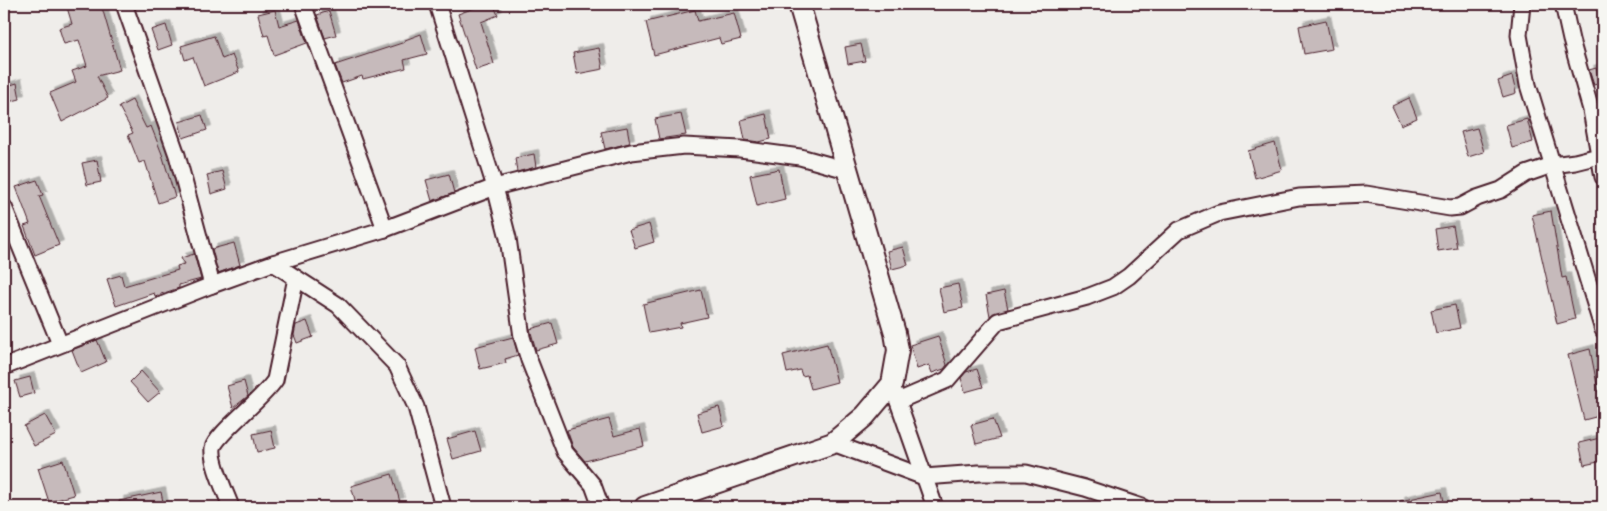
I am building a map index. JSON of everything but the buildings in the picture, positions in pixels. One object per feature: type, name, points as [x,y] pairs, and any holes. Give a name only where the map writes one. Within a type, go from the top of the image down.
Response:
[{"type":"main road","points":[[653,506],[833,443],[895,393],[898,350],[895,333],[799,4]]},
{"type":"street","points":[[124,4],[177,155],[212,285]]},
{"type":"street","points":[[303,4],[385,229]]},
{"type":"street","points":[[436,4],[495,187],[508,238],[522,337],[529,360],[565,452],[593,485],[601,507]]},
{"type":"street","points":[[1522,4],[1519,34],[1528,85],[1603,330]]},
{"type":"street","points":[[1563,4],[1591,110],[1601,155],[1603,177]]},
{"type":"street","points":[[4,367],[273,263],[385,229],[495,187],[631,152],[684,146],[740,149],[800,157],[846,170]]},
{"type":"street","points":[[935,507],[895,393],[947,380],[998,321],[1087,297],[1114,287],[1129,276],[1179,230],[1219,213],[1299,197],[1366,194],[1450,208],[1460,207],[1477,198],[1501,190],[1526,174],[1552,165],[1575,162],[1601,155]]},
{"type":"street","points":[[4,207],[60,344]]},
{"type":"street","points":[[273,263],[338,305],[397,366],[416,407],[443,507]]},
{"type":"street","points":[[231,507],[215,463],[213,448],[218,438],[268,392],[275,380],[296,278]]},
{"type":"street","points":[[833,443],[924,477],[979,473],[1026,473],[1085,488],[1142,507]]}]
